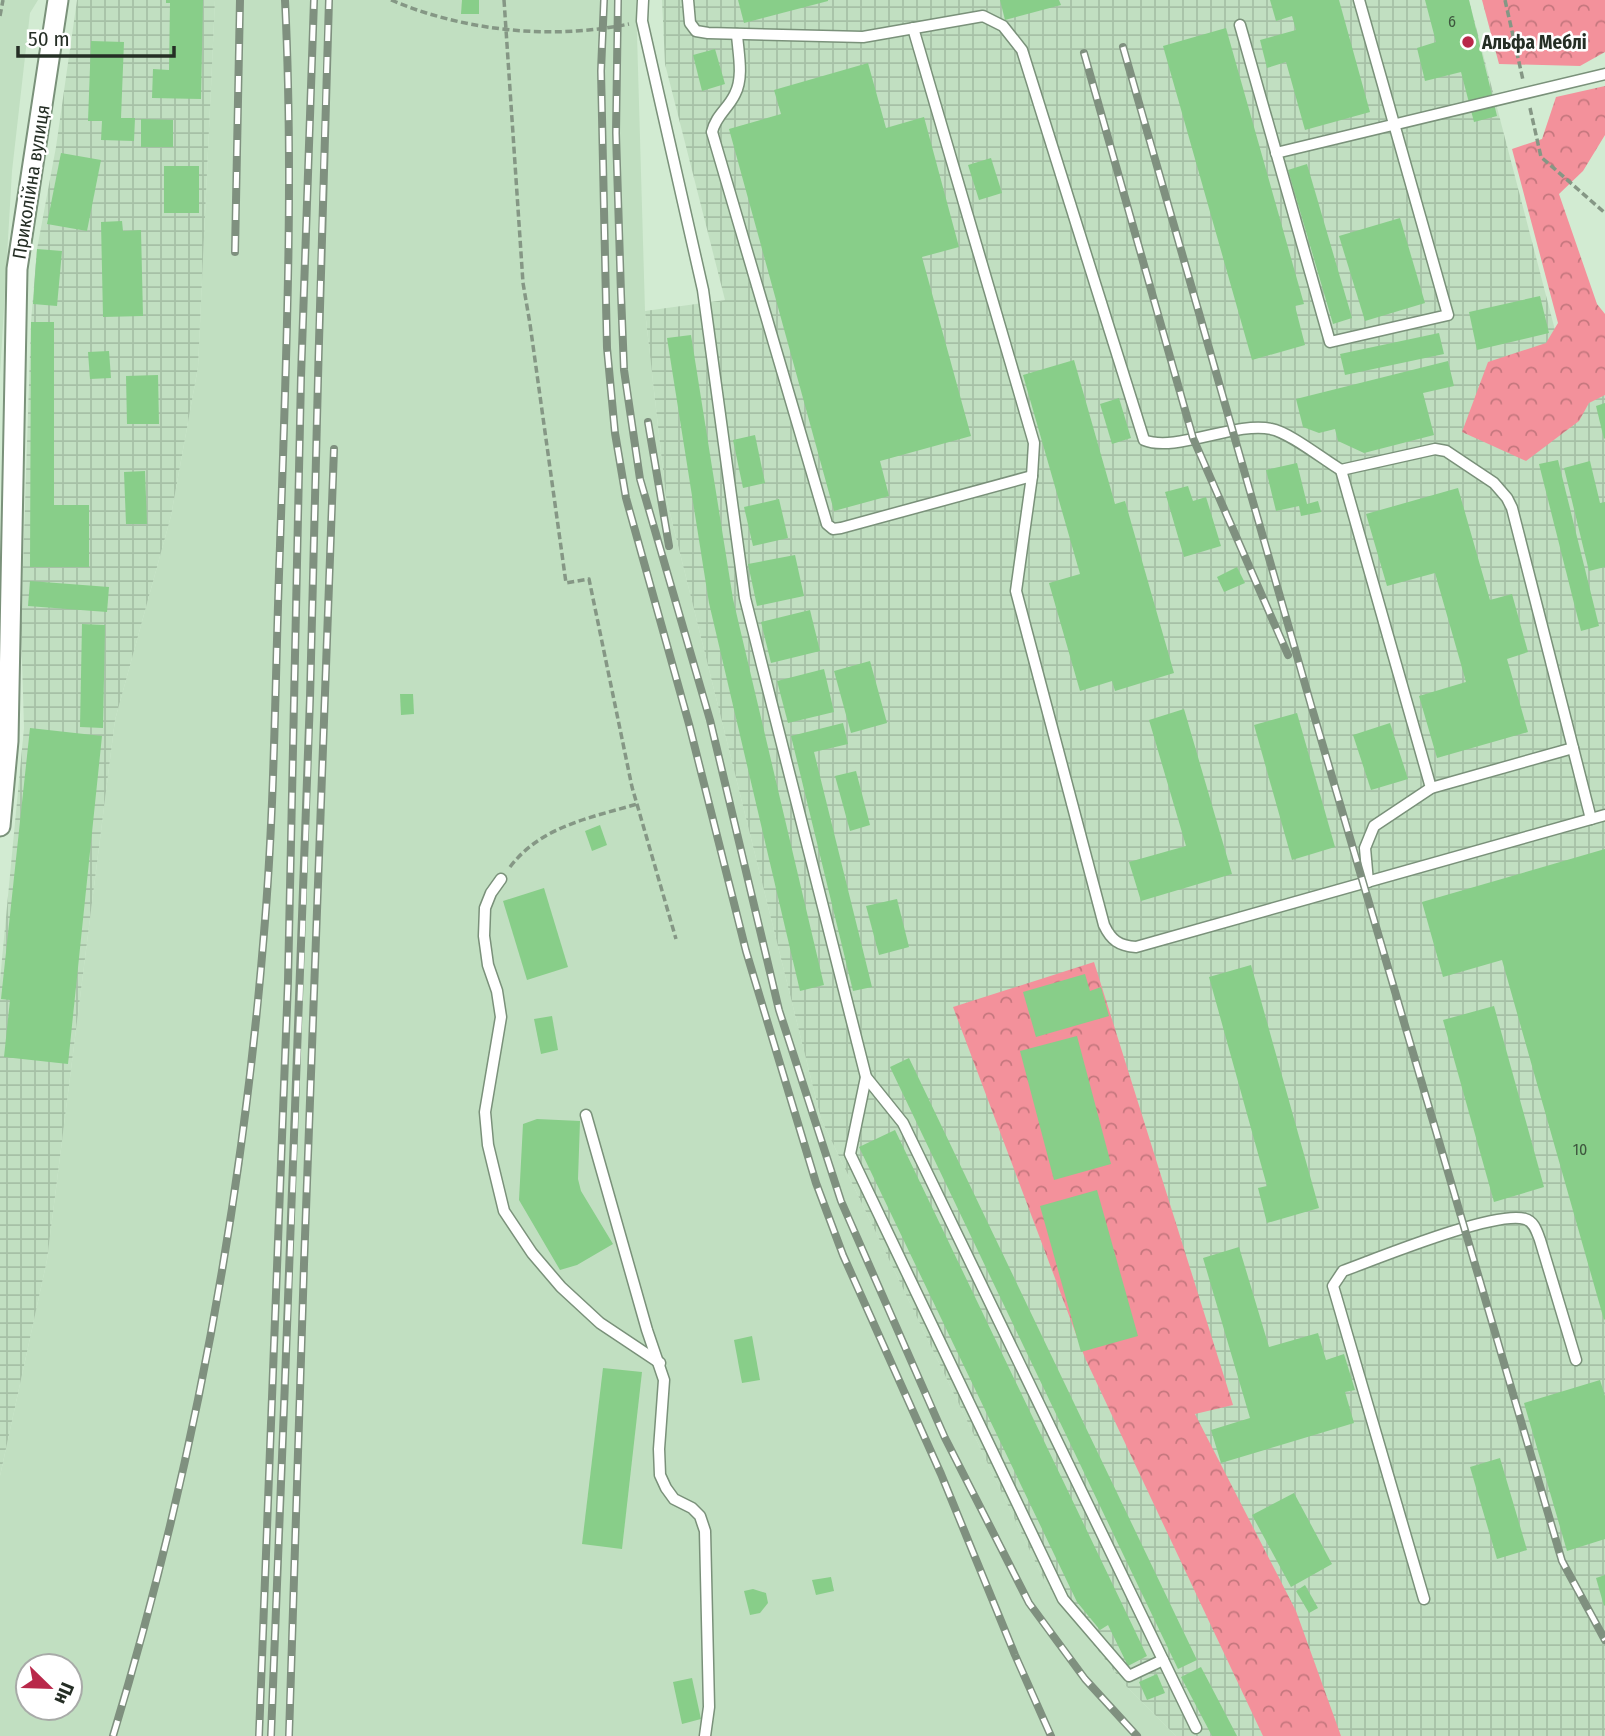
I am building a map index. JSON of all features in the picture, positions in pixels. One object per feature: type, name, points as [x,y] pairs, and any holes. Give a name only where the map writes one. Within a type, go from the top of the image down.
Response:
[{"type":"street","name":"Приколійна вулиця","points":[[0,826],[8,741],[5,687],[17,269],[58,0]]},
{"type":"lane","points":[[643,0],[642,21],[703,290],[745,598],[866,1077],[903,1124],[1196,1728]]},
{"type":"lane","points":[[688,0],[690,23],[695,31],[863,37],[983,16],[1003,26],[1022,50],[1144,440],[1160,444],[1249,429],[1274,429],[1341,470],[1431,788]]},
{"type":"lane","points":[[1240,25],[1330,342],[1448,315],[1359,0]]},
{"type":"lane","points":[[913,27],[1034,443],[1016,591],[1109,937],[1122,946],[1136,947],[1605,815]]},
{"type":"lane","points":[[737,34],[739,84],[730,103],[714,122],[712,132],[827,524],[833,529],[841,528],[1032,476]]},
{"type":"lane","points":[[1276,153],[1605,74]]},
{"type":"lane","points":[[1341,470],[1435,449],[1455,456],[1502,490],[1512,508],[1591,819]]},
{"type":"lane","points":[[1368,882],[1365,848],[1374,826],[1431,788],[1573,748]]},
{"type":"lane","points":[[502,879],[491,893],[485,908],[484,936],[488,965],[497,991],[501,1017],[485,1112],[488,1145],[504,1211],[532,1253],[561,1287],[600,1323],[660,1363]]},
{"type":"lane","points":[[866,1077],[850,1154],[1063,1598],[1129,1676],[1163,1660]]},
{"type":"lane","points":[[586,1115],[647,1330],[664,1380],[660,1475],[674,1499],[692,1508],[700,1516],[705,1531],[709,1707],[705,1736]]},
{"type":"lane","points":[[1424,1599],[1333,1286],[1343,1271],[1464,1227],[1508,1219],[1525,1219],[1534,1225],[1540,1240],[1577,1360]]},
{"type":"path","points":[[0,16],[3,0]]},
{"type":"path","points":[[391,0],[448,20],[506,29],[589,28],[642,21]]},
{"type":"path","points":[[503,0],[523,283],[566,583],[589,579],[620,734],[676,939]]},
{"type":"path","points":[[1505,0],[1526,92]]},
{"type":"path","points":[[1529,105],[1541,157],[1605,212]]},
{"type":"path","points":[[502,879],[519,855],[551,832],[567,824],[637,804]]},
{"type":"shaded area","points":[[0,0],[38,0],[30,13],[12,171],[0,375]]},
{"type":"shaded area","points":[[77,0],[215,0],[198,367],[171,516],[115,720],[47,1260],[0,1476],[0,980],[24,728],[21,627],[31,322],[37,249],[56,147]]},
{"type":"shaded area","points":[[215,0],[636,0],[645,311],[666,497],[821,1119],[1045,1582],[1124,1684],[1176,1736],[0,1736],[0,1476],[47,1260],[115,720],[171,516],[198,367]]},
{"type":"shaded area","points":[[662,0],[1469,0],[1555,330],[1605,317],[1605,1736],[1176,1736],[1124,1684],[1045,1582],[821,1119],[666,497],[645,311],[725,300],[665,64]]},
{"type":"green space","points":[[1482,0],[1605,0],[1605,52],[1580,66],[1499,64]]},
{"type":"green space","points":[[1605,86],[1605,135],[1583,171],[1559,194],[1597,304],[1605,314],[1605,395],[1589,403],[1579,421],[1526,461],[1462,432],[1488,362],[1546,343],[1558,323],[1512,149],[1542,139],[1556,97]]},
{"type":"green space","points":[[1094,962],[1233,1405],[1195,1414],[1296,1611],[1341,1736],[1263,1736],[1085,1358],[953,1007]]},
{"type":"building","points":[[166,0],[203,0],[201,99],[152,98],[153,69],[169,70],[170,3],[166,3]]},
{"type":"building","points":[[462,0],[479,0],[479,14],[461,14]]},
{"type":"building","points":[[738,0],[828,0],[828,1],[744,23]]},
{"type":"building","points":[[1000,0],[1059,0],[1061,5],[1005,20]]},
{"type":"building","points":[[1270,0],[1339,0],[1370,112],[1305,130],[1286,62],[1267,68],[1260,40],[1296,30],[1292,16],[1276,21]]},
{"type":"building","points":[[1425,0],[1469,0],[1497,116],[1474,122],[1461,72],[1425,81],[1417,48],[1436,42]]},
{"type":"building","points":[[1226,28],[1304,304],[1295,306],[1305,345],[1252,360],[1163,46]]},
{"type":"building","points":[[91,41],[124,42],[121,118],[135,118],[134,141],[101,140],[102,121],[88,121]]},
{"type":"building","points":[[715,49],[725,84],[702,91],[693,55]]},
{"type":"building","points":[[868,63],[886,128],[924,117],[959,247],[922,257],[971,436],[880,461],[889,496],[834,511],[729,129],[781,114],[774,90]]},
{"type":"building","points":[[141,119],[173,120],[173,147],[141,147]]},
{"type":"building","points":[[61,153],[101,160],[87,231],[47,224]]},
{"type":"building","points":[[991,158],[1002,193],[979,200],[968,165]]},
{"type":"building","points":[[1307,164],[1352,318],[1333,324],[1288,170]]},
{"type":"building","points":[[164,166],[199,166],[199,213],[164,213]]},
{"type":"building","points":[[1400,218],[1425,303],[1365,321],[1339,236]]},
{"type":"building","points":[[122,221],[123,231],[141,230],[143,316],[103,317],[101,222]]},
{"type":"building","points":[[37,249],[62,251],[57,306],[33,304]]},
{"type":"building","points":[[1540,296],[1549,333],[1477,350],[1469,312]]},
{"type":"building","points":[[31,322],[54,322],[54,505],[89,505],[89,567],[30,567]]},
{"type":"building","points":[[1439,333],[1444,354],[1345,375],[1340,354]]},
{"type":"building","points":[[691,335],[733,599],[824,985],[800,991],[709,603],[667,338]]},
{"type":"building","points":[[109,351],[111,378],[90,379],[88,352]]},
{"type":"building","points":[[1074,360],[1115,504],[1125,501],[1174,673],[1115,691],[1112,681],[1080,691],[1049,583],[1080,574],[1023,375]]},
{"type":"building","points":[[1448,361],[1454,386],[1423,393],[1434,435],[1364,453],[1338,441],[1335,429],[1319,433],[1303,427],[1296,399]]},
{"type":"building","points":[[158,375],[159,424],[127,424],[126,376]]},
{"type":"building","points":[[1119,398],[1131,438],[1112,444],[1100,404]]},
{"type":"building","points":[[1605,403],[1605,438],[1604,439],[1596,406]]},
{"type":"building","points":[[755,435],[765,483],[743,488],[733,440]]},
{"type":"building","points":[[1558,460],[1599,626],[1581,631],[1539,464]]},
{"type":"building","points":[[1590,461],[1600,503],[1605,502],[1605,567],[1589,571],[1564,468]]},
{"type":"building","points":[[1297,463],[1307,504],[1318,501],[1321,512],[1301,516],[1299,506],[1276,511],[1266,470]]},
{"type":"building","points":[[145,471],[147,524],[126,524],[124,472]]},
{"type":"building","points":[[1188,486],[1193,501],[1206,497],[1221,546],[1184,557],[1165,492]]},
{"type":"building","points":[[1458,488],[1490,600],[1512,594],[1528,652],[1507,659],[1528,732],[1437,758],[1419,696],[1466,682],[1435,573],[1387,586],[1366,514]]},
{"type":"building","points":[[779,499],[788,538],[753,546],[744,507]]},
{"type":"building","points":[[795,555],[804,596],[757,606],[748,564]]},
{"type":"building","points":[[1237,567],[1245,583],[1224,592],[1217,577]]},
{"type":"building","points":[[30,581],[109,587],[107,612],[28,606]]},
{"type":"building","points":[[810,610],[820,651],[771,663],[761,622]]},
{"type":"building","points":[[82,624],[105,625],[103,728],[80,727]]},
{"type":"building","points":[[870,661],[887,723],[851,733],[834,671]]},
{"type":"building","points":[[824,669],[834,712],[788,723],[777,681]]},
{"type":"building","points":[[400,694],[413,694],[414,714],[401,715]]},
{"type":"building","points":[[1184,709],[1232,874],[1141,901],[1129,862],[1186,846],[1149,720]]},
{"type":"building","points":[[1297,713],[1335,847],[1292,860],[1254,725]]},
{"type":"building","points":[[843,723],[848,744],[814,752],[872,987],[853,991],[791,736]]},
{"type":"building","points":[[1390,723],[1408,779],[1371,790],[1353,735]]},
{"type":"building","points":[[30,728],[102,736],[68,1064],[4,1057],[10,1000],[1,999]]},
{"type":"building","points":[[856,771],[870,825],[850,831],[835,776]]},
{"type":"building","points":[[600,825],[607,845],[592,851],[585,831]]},
{"type":"building","points":[[1605,849],[1604,1320],[1502,960],[1443,977],[1422,902]]},
{"type":"building","points":[[544,888],[568,967],[527,980],[503,901]]},
{"type":"building","points":[[897,899],[909,947],[879,955],[866,906]]},
{"type":"building","points":[[1251,965],[1319,1208],[1267,1223],[1258,1188],[1267,1186],[1209,977]]},
{"type":"building","points":[[1085,974],[1090,991],[1101,987],[1109,1016],[1036,1037],[1023,992]]},
{"type":"building","points":[[1494,1006],[1544,1187],[1494,1202],[1443,1020]]},
{"type":"building","points":[[552,1016],[558,1050],[541,1054],[534,1019]]},
{"type":"building","points":[[1077,1036],[1111,1164],[1054,1180],[1020,1051]]},
{"type":"building","points":[[909,1058],[1197,1660],[1178,1669],[890,1067]]},
{"type":"building","points":[[537,1119],[580,1121],[578,1179],[581,1191],[613,1244],[577,1265],[560,1270],[519,1200],[523,1124]]},
{"type":"building","points":[[895,1130],[1147,1656],[1128,1666],[1108,1625],[1100,1630],[1077,1602],[859,1147]]},
{"type":"building","points":[[1097,1190],[1138,1336],[1081,1352],[1040,1206]]},
{"type":"building","points":[[1239,1247],[1269,1347],[1318,1333],[1326,1360],[1344,1354],[1355,1390],[1345,1392],[1354,1423],[1221,1463],[1211,1430],[1250,1418],[1203,1258]]},
{"type":"building","points":[[752,1336],[760,1380],[742,1383],[734,1340]]},
{"type":"building","points":[[603,1368],[642,1372],[622,1549],[582,1544]]},
{"type":"building","points":[[1600,1380],[1605,1396],[1605,1539],[1567,1551],[1524,1403]]},
{"type":"building","points":[[1500,1458],[1527,1550],[1497,1559],[1470,1467]]},
{"type":"building","points":[[1294,1493],[1332,1564],[1291,1587],[1252,1515]]},
{"type":"building","points":[[1605,1575],[1605,1605],[1604,1606],[1596,1578]]},
{"type":"building","points":[[831,1577],[834,1591],[816,1595],[812,1580]]},
{"type":"building","points":[[1305,1585],[1318,1608],[1309,1613],[1296,1591]]},
{"type":"building","points":[[753,1589],[766,1593],[768,1603],[760,1613],[750,1615],[744,1591]]},
{"type":"building","points":[[1201,1667],[1237,1736],[1212,1736],[1181,1677]]},
{"type":"building","points":[[1157,1674],[1165,1693],[1147,1700],[1139,1682]]},
{"type":"building","points":[[692,1678],[701,1719],[682,1724],[673,1682]]},
{"type":"railway","points":[[235,252],[240,0]]},
{"type":"railway","points":[[113,1736],[167,1539],[190,1439],[227,1238],[254,1035],[270,836],[285,410],[289,205],[285,0]]},
{"type":"railway","points":[[259,1736],[288,981],[301,377],[314,0]]},
{"type":"railway","points":[[271,1736],[306,828],[329,0]]},
{"type":"railway","points":[[604,0],[601,71],[607,348],[615,433],[626,498],[689,724],[746,951],[816,1183],[843,1255],[941,1474],[1051,1736]]},
{"type":"railway","points":[[618,0],[616,133],[624,370],[640,479],[710,720],[779,1010],[841,1201],[945,1438],[1029,1603],[1085,1679],[1137,1736]]},
{"type":"railway","points":[[1123,47],[1311,705],[1562,1561],[1605,1640]]},
{"type":"railway","points":[[1084,53],[1193,438],[1288,655]]},
{"type":"railway","points":[[648,422],[669,546]]},
{"type":"railway","points":[[289,1736],[334,449]]},
{"type":"place","name":"Альфа Меблі","points":[[1468,42]]}]
